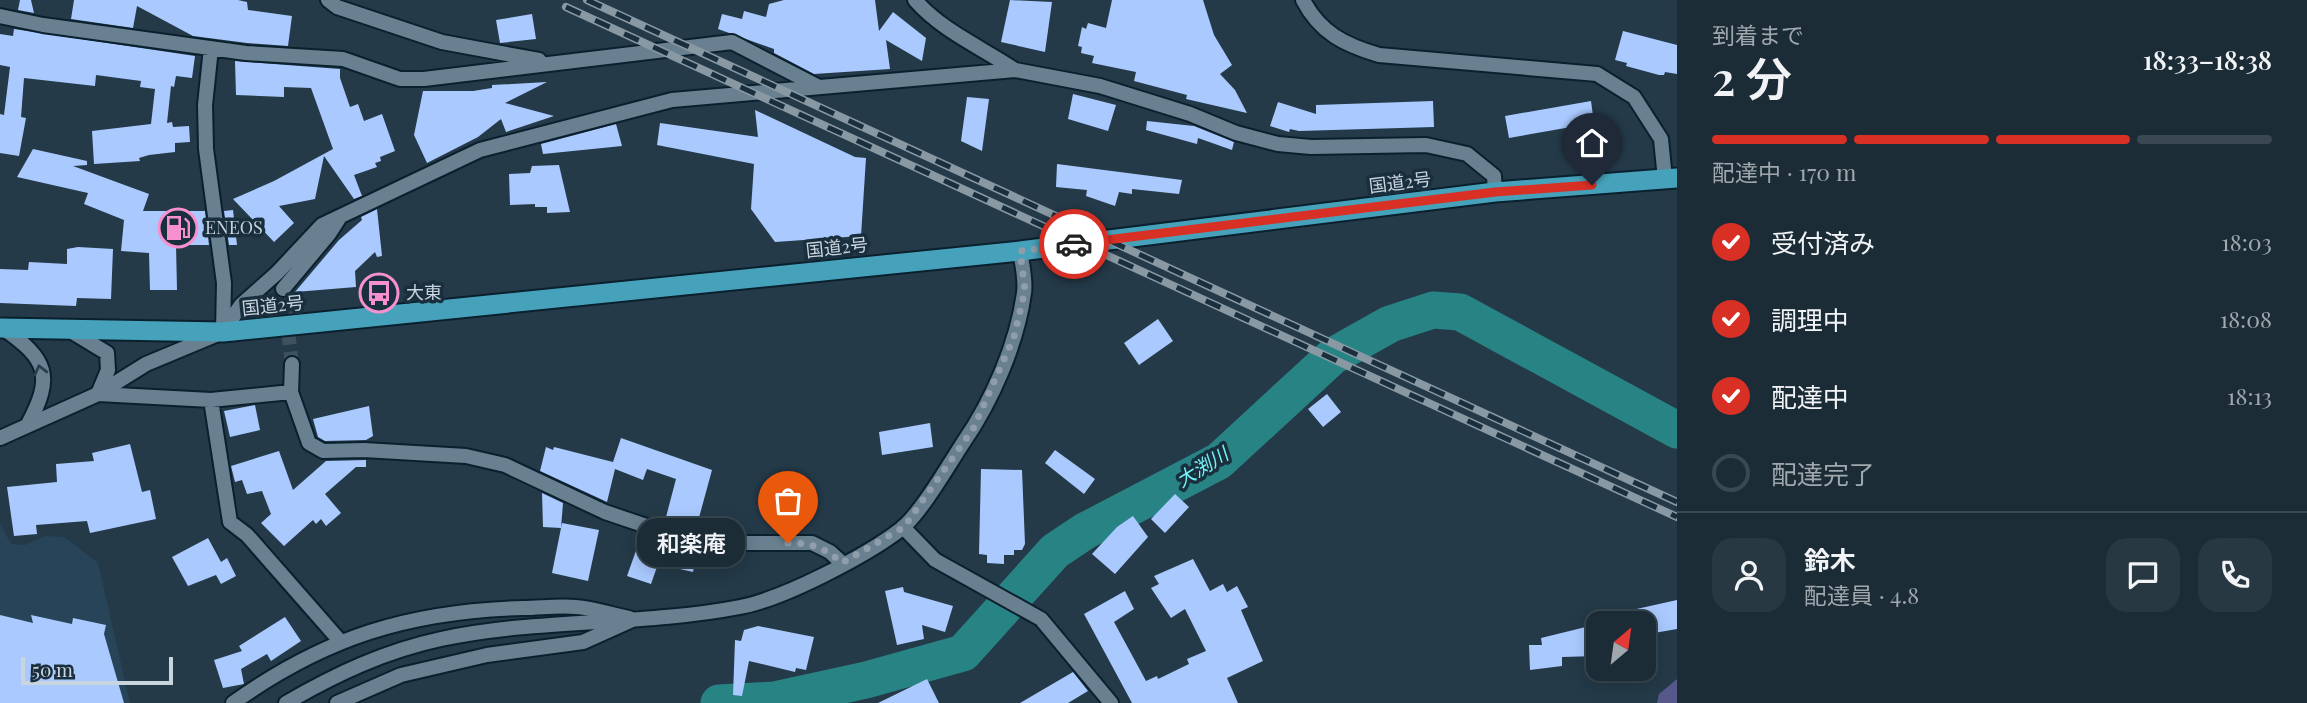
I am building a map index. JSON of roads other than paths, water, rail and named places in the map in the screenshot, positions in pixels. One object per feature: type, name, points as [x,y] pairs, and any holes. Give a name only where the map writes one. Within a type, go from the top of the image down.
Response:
[{"type":"highway","name":"国道2号","points":[[2,328],[223,332],[1020,251],[1495,192],[1671,178]]},
{"type":"street","points":[[328,0],[337,7],[442,42],[555,63]]},
{"type":"street","points":[[915,0],[955,35],[979,46],[1015,70]]},
{"type":"street","points":[[1303,0],[1310,14],[1344,45],[1379,55],[1597,74],[1634,97],[1661,139],[1671,178]]},
{"type":"street","points":[[0,16],[211,48],[343,59],[400,79],[424,79],[732,42],[820,87]]},
{"type":"street","points":[[211,48],[205,105],[206,149],[224,283],[223,332]]},
{"type":"street","points":[[0,438],[98,394],[146,364],[223,332],[240,305],[277,273],[322,225],[341,215],[480,150],[672,100],[1015,70],[1100,86],[1189,114],[1236,133],[1278,144],[1311,147],[1426,145],[1467,154],[1494,176],[1495,192]]},
{"type":"street","points":[[283,289],[329,234],[341,215]]},
{"type":"street","points":[[286,703],[375,657],[442,639],[516,629],[633,620],[744,607],[801,584],[904,527],[973,429],[1014,337],[1025,290],[1020,251]]},
{"type":"street","points":[[2,328],[31,348],[42,366],[44,386],[28,424]]},
{"type":"street","points":[[65,330],[88,339],[107,353],[108,370],[98,394]]},
{"type":"street","points":[[292,364],[291,392],[309,443],[323,451],[364,450],[479,459],[505,465],[606,512],[676,536],[738,543],[812,543],[830,552],[842,563]]},
{"type":"street","points":[[98,394],[211,400],[291,392]]},
{"type":"street","points":[[211,400],[230,522],[247,536],[340,640]]},
{"type":"street","points":[[904,527],[935,560],[1041,619],[1111,703]]},
{"type":"street","points":[[233,703],[269,677],[340,640],[391,625],[471,610],[577,607],[633,620]]},
{"type":"street","points":[[337,703],[401,675],[487,655],[583,642],[633,620]]},
{"type":"waterway","name":"大渕川","points":[[719,703],[774,700],[866,680],[963,653],[1055,551],[1085,531],[1219,461],[1333,356],[1390,324],[1433,310],[1460,312],[1677,430]]},
{"type":"tunnel","points":[[283,289],[292,364]]},
{"type":"railway","points":[[587,0],[1677,502]]},
{"type":"railway","points":[[566,7],[1677,517]]},
{"type":"place","name":"ENEOS","points":[[178,228]]},
{"type":"place","name":"大東","points":[[379,293]]},
{"type":"place","name":"和楽庵","points":[[788,543]]}]
